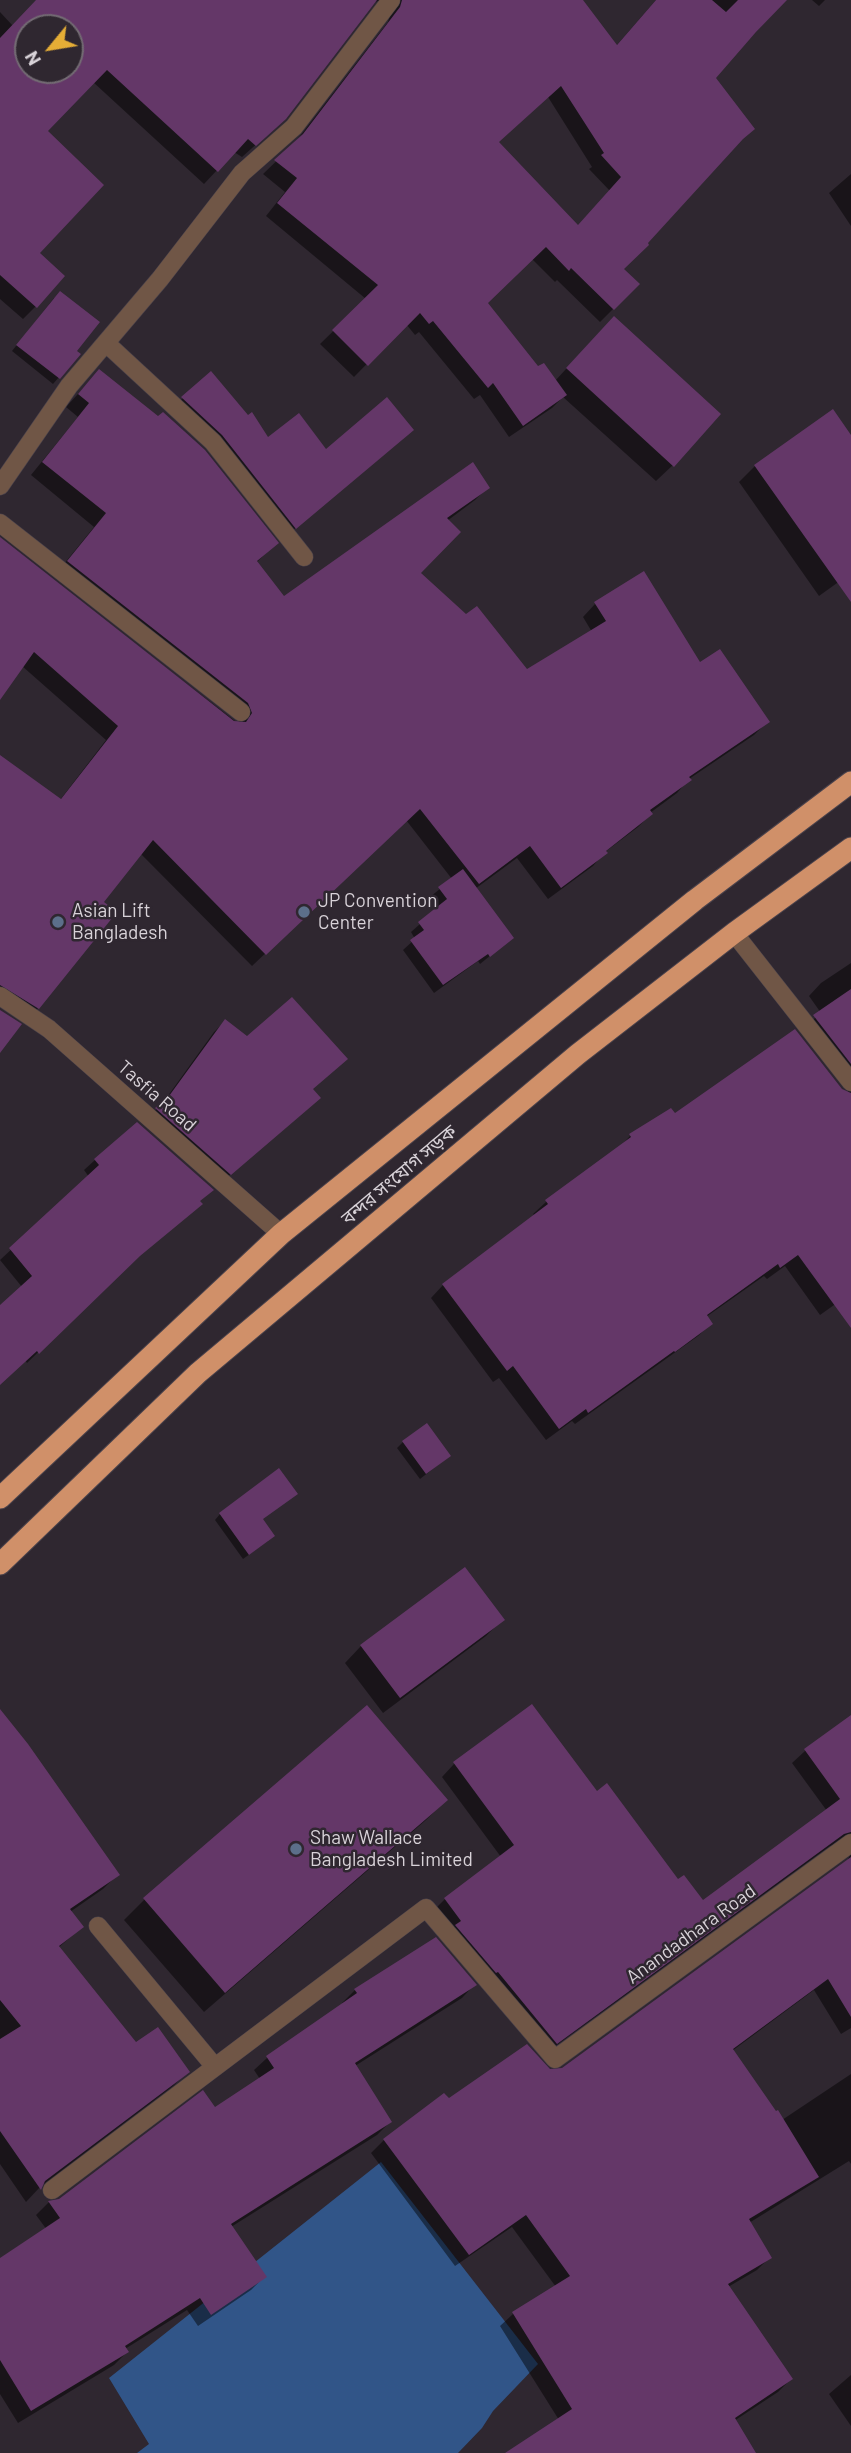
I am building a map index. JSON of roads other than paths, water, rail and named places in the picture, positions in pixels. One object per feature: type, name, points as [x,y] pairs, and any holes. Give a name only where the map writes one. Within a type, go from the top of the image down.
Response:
[{"type":"highway","name":"বন্দর সংযোগ সড়ক","points":[[0,1498],[281,1234],[695,900],[851,782]]},
{"type":"highway","name":"বন্দর সংযোগ সড়ক","points":[[0,1564],[198,1373],[578,1054],[734,933],[851,848]]},
{"type":"street","points":[[0,486],[69,386],[160,279],[242,173],[294,127],[391,0]]},
{"type":"street","points":[[106,343],[214,442],[304,557]]},
{"type":"street","points":[[0,523],[242,712]]},
{"type":"street","points":[[734,933],[851,1082]]},
{"type":"street","name":"Tasfia Road","points":[[0,996],[49,1029],[281,1234]]},
{"type":"street","name":"Anandadhara Road","points":[[215,2067],[426,1908],[555,2059],[851,1843]]},
{"type":"street","points":[[52,2190],[215,2067],[98,1926]]},
{"type":"water","points":[[381,2162],[538,2364],[458,2453],[137,2453],[149,2444],[109,2378]]},
{"type":"place","name":"JP Convention Center","points":[[304,912]]},
{"type":"place","name":"Asian Lift Bangladesh","points":[[58,922]]},
{"type":"place","name":"Shaw Wallace Bangladesh Limited","points":[[296,1849]]}]
